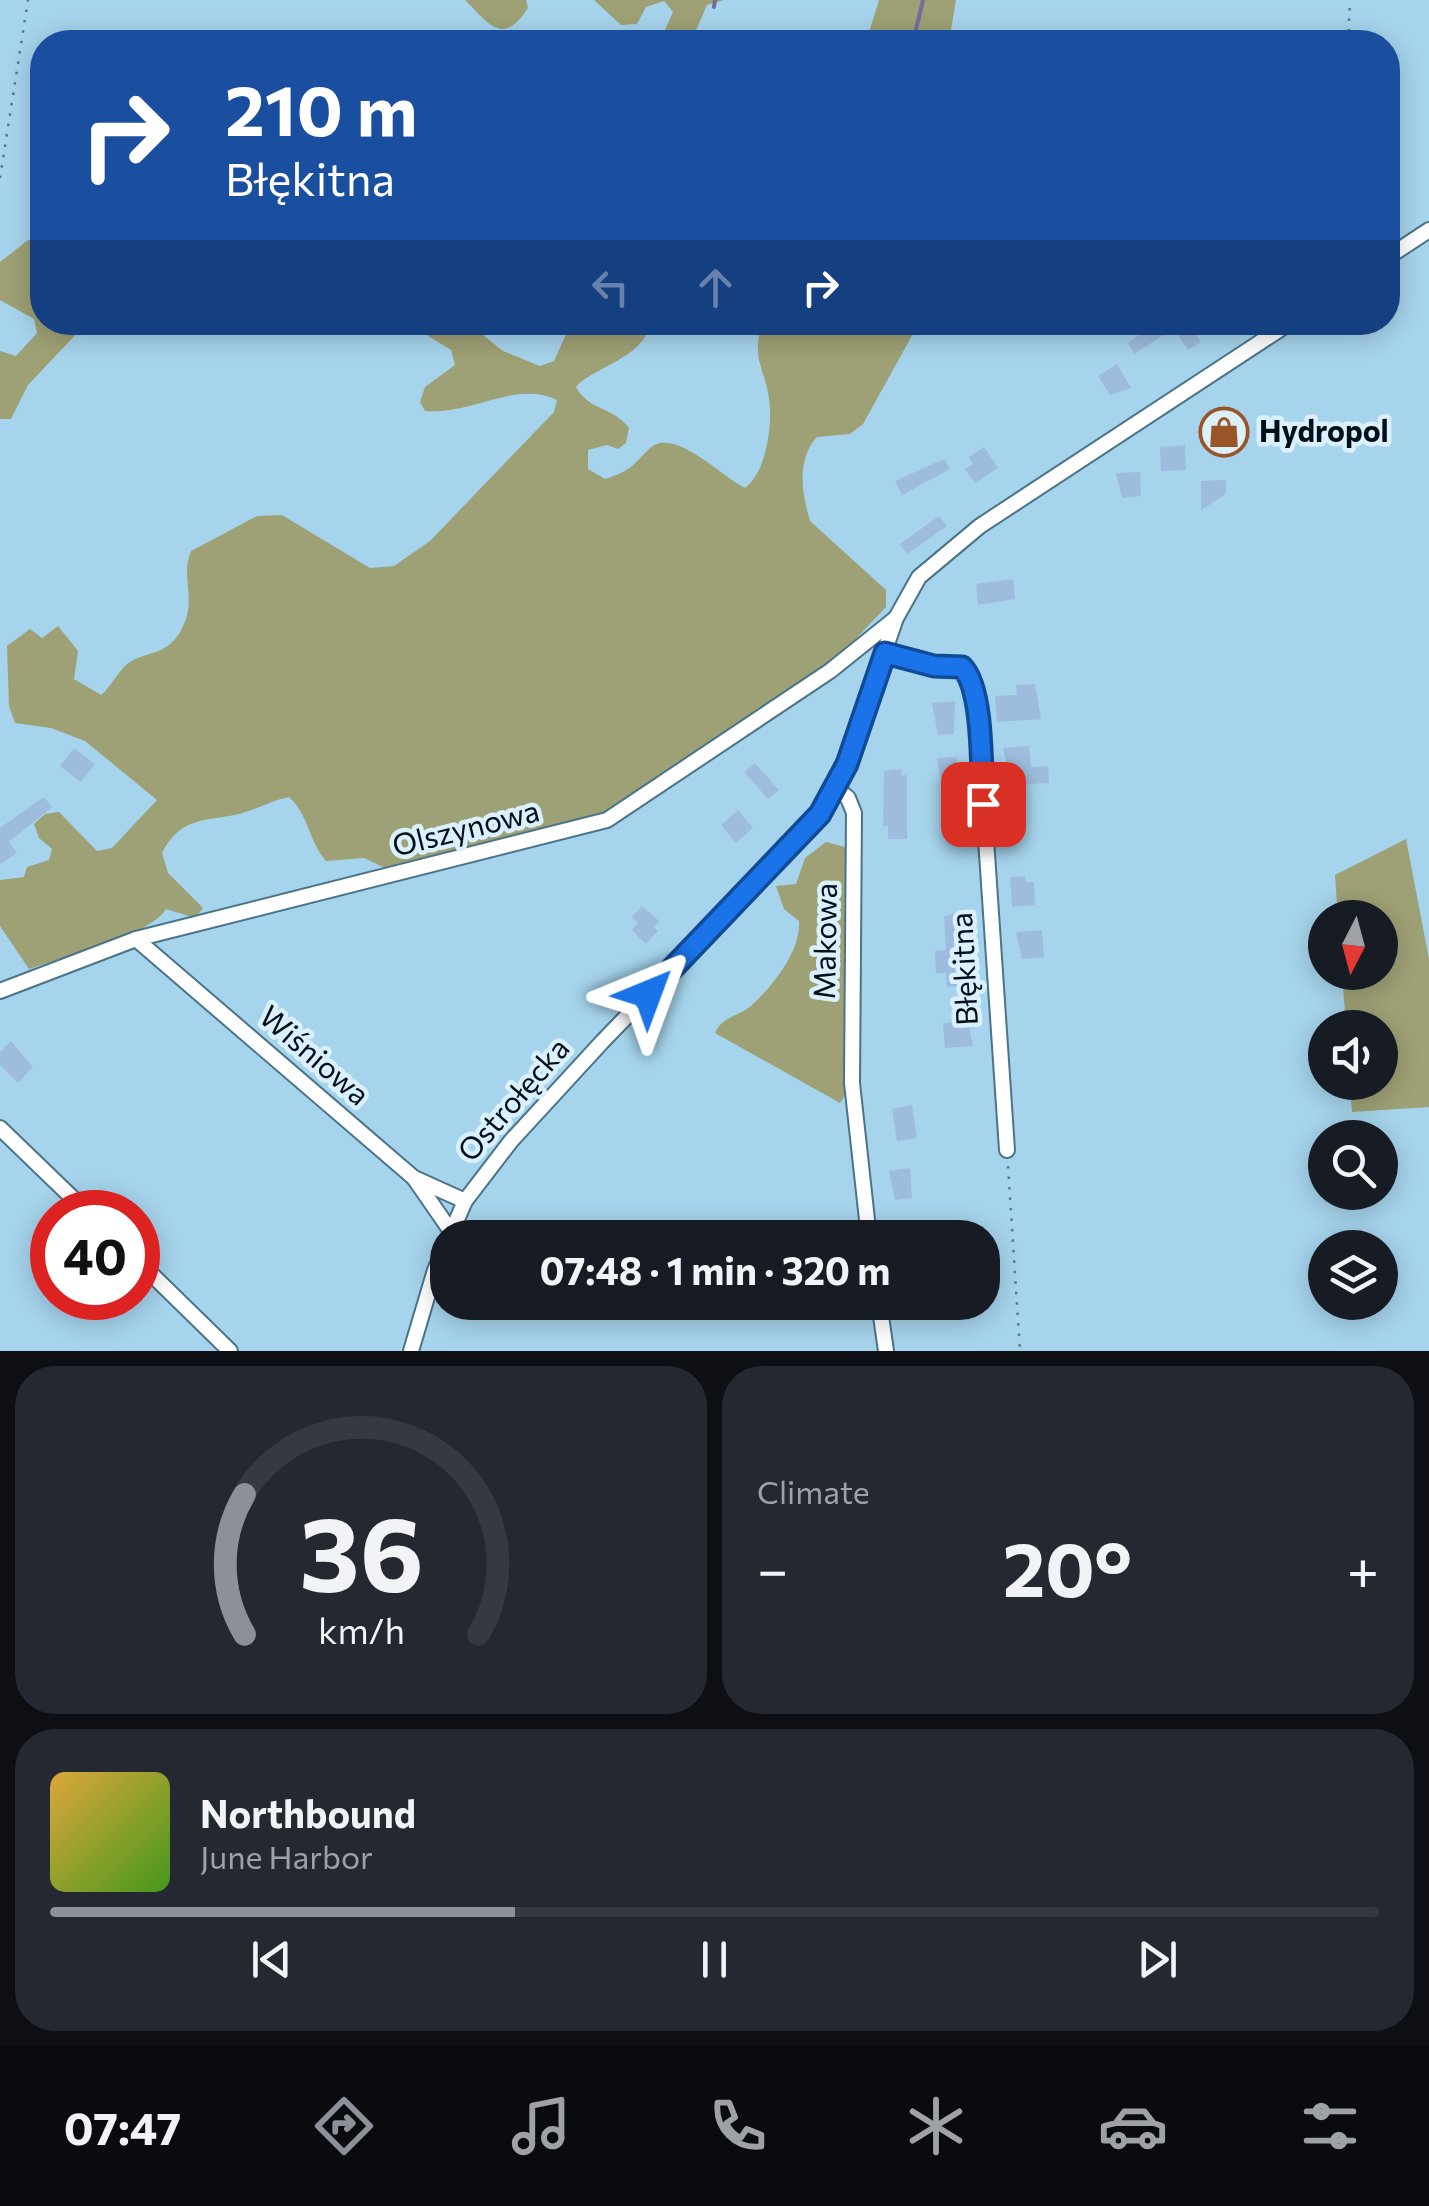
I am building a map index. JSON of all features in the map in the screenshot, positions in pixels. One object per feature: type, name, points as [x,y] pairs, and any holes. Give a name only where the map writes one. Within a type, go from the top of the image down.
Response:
[{"type":"street","points":[[1400,249],[1429,230]]},
{"type":"street","points":[[896,618],[911,588],[942,553],[1272,335]]},
{"type":"street","name":"Ostrołęcka","points":[[455,1220],[465,1200],[512,1141],[802,835],[836,789],[896,618]]},
{"type":"street","name":"Olszynowa","points":[[0,991],[136,939],[608,820],[830,670],[896,618]]},
{"type":"street","name":"Błękitna","points":[[885,653],[934,666],[962,667],[969,673],[977,706],[1008,1150]]},
{"type":"street","name":"Makowa","points":[[836,789],[848,798],[854,813],[852,1101],[867,1220]]},
{"type":"street","name":"Wiśniowa","points":[[136,939],[414,1178],[465,1200]]},
{"type":"street","points":[[0,1128],[64,1190]]},
{"type":"street","points":[[414,1178],[443,1220]]},
{"type":"street","points":[[160,1283],[230,1351]]},
{"type":"street","name":"Ostrołęcka","points":[[410,1351],[430,1290]]},
{"type":"street","points":[[881,1320],[886,1351]]},
{"type":"path","points":[[0,178],[28,0]]},
{"type":"path","points":[[1349,30],[1350,0]]},
{"type":"path","points":[[1008,1150],[1020,1351]]},
{"type":"green space","points":[[465,0],[526,0],[528,8],[511,27],[503,29],[489,23]]},
{"type":"green space","points":[[594,0],[724,0],[707,5],[696,30],[665,30],[673,12],[664,1],[646,7],[637,24],[621,25]]},
{"type":"green space","points":[[879,0],[956,0],[951,30],[870,30]]},
{"type":"green space","points":[[30,240],[30,317],[0,300],[0,262]]},
{"type":"green space","points":[[35,335],[75,335],[28,385],[11,419],[0,419],[0,351],[16,356]]},
{"type":"green space","points":[[427,335],[483,335],[503,351],[540,366],[554,361],[566,335],[646,335],[629,353],[576,387],[588,401],[629,428],[626,443],[618,449],[607,445],[588,450],[588,469],[605,479],[626,470],[659,443],[671,443],[697,455],[745,488],[763,460],[769,435],[769,399],[758,354],[759,335],[912,335],[863,424],[850,434],[817,437],[803,467],[810,521],[886,590],[886,607],[827,669],[597,820],[389,870],[364,858],[326,861],[289,797],[242,813],[193,823],[169,842],[162,853],[168,873],[203,908],[195,918],[166,909],[157,919],[124,937],[29,969],[0,926],[0,880],[24,877],[27,867],[49,860],[52,849],[39,838],[34,824],[45,814],[59,812],[97,851],[112,848],[157,800],[85,741],[51,728],[15,723],[9,706],[7,646],[30,629],[42,638],[58,626],[78,651],[74,679],[101,695],[126,665],[166,647],[180,632],[188,610],[187,568],[191,551],[257,516],[282,515],[370,568],[394,566],[430,541],[554,412],[557,400],[526,394],[425,411],[420,402],[425,387],[455,365],[451,350]]},
{"type":"green space","points":[[1406,839],[1429,959],[1429,1107],[1352,1112],[1351,1100],[1398,1100],[1398,1010],[1345,1010],[1343,990],[1398,990],[1398,900],[1337,900],[1335,875]]},
{"type":"green space","points":[[826,842],[845,847],[847,857],[846,1094],[840,1103],[715,1033],[722,1023],[752,1005],[784,966],[796,944],[799,921],[784,909],[776,886],[796,884],[805,858]]},
{"type":"building","points":[[1139,335],[1163,335],[1135,354],[1128,343]]},
{"type":"building","points":[[1178,335],[1196,335],[1201,342],[1188,350]]},
{"type":"building","points":[[1117,364],[1131,388],[1110,395],[1098,376]]},
{"type":"building","name":"Hydropol","points":[[1239,417],[1241,445],[1208,446],[1206,418]]},
{"type":"building","points":[[1185,445],[1186,470],[1161,471],[1160,447]]},
{"type":"building","points":[[984,447],[998,468],[975,483],[965,469],[973,464],[969,457]]},
{"type":"building","points":[[944,459],[950,469],[902,495],[895,481]]},
{"type":"building","points":[[1140,472],[1141,496],[1122,498],[1116,473]]},
{"type":"building","points":[[1226,480],[1226,494],[1201,510],[1201,481]]},
{"type":"building","points":[[939,516],[947,526],[907,554],[900,544]]},
{"type":"building","points":[[1013,579],[1015,599],[978,605],[976,584]]},
{"type":"building","points":[[1035,684],[1041,719],[997,722],[995,696],[1017,695],[1016,685]]},
{"type":"building","points":[[955,701],[954,734],[938,735],[932,703]]},
{"type":"building","points":[[1029,746],[1031,767],[1048,766],[1049,783],[1012,785],[1003,748]]},
{"type":"building","points":[[74,748],[95,764],[81,782],[60,766]]},
{"type":"building","points":[[957,757],[956,787],[942,788],[937,758]]},
{"type":"building","points":[[755,763],[779,790],[768,799],[744,772]]},
{"type":"building","points":[[901,769],[902,776],[907,775],[907,839],[888,839],[888,826],[883,826],[884,771]]},
{"type":"building","points":[[44,797],[52,807],[9,842],[17,853],[0,864],[0,828]]},
{"type":"building","points":[[738,810],[753,828],[736,843],[721,825]]},
{"type":"building","points":[[1025,876],[1026,882],[1034,882],[1035,905],[1012,907],[1010,877]]},
{"type":"building","points":[[642,906],[659,921],[654,927],[658,931],[646,944],[632,930],[638,923],[632,917]]},
{"type":"building","points":[[964,909],[969,933],[965,933],[968,976],[972,976],[973,986],[947,987],[946,973],[936,973],[935,951],[946,950],[944,917]]},
{"type":"building","points":[[1042,930],[1044,957],[1022,959],[1016,932]]},
{"type":"building","points":[[968,1022],[973,1046],[945,1048],[943,1023]]},
{"type":"building","points":[[11,1041],[33,1067],[18,1083],[0,1065],[0,1052]]},
{"type":"building","points":[[912,1105],[917,1138],[897,1141],[892,1109]]},
{"type":"building","points":[[910,1168],[912,1198],[895,1200],[889,1171]]},
{"type":"waterway","points":[[714,7],[715,0]]},
{"type":"waterway","points":[[916,30],[923,0]]},
{"type":"place","name":"Hydropol","points":[[1224,432]]},
{"type":"route","points":[[648,994],[820,814],[847,764],[885,653],[934,666],[962,667],[969,673],[977,706],[983,804]]}]
